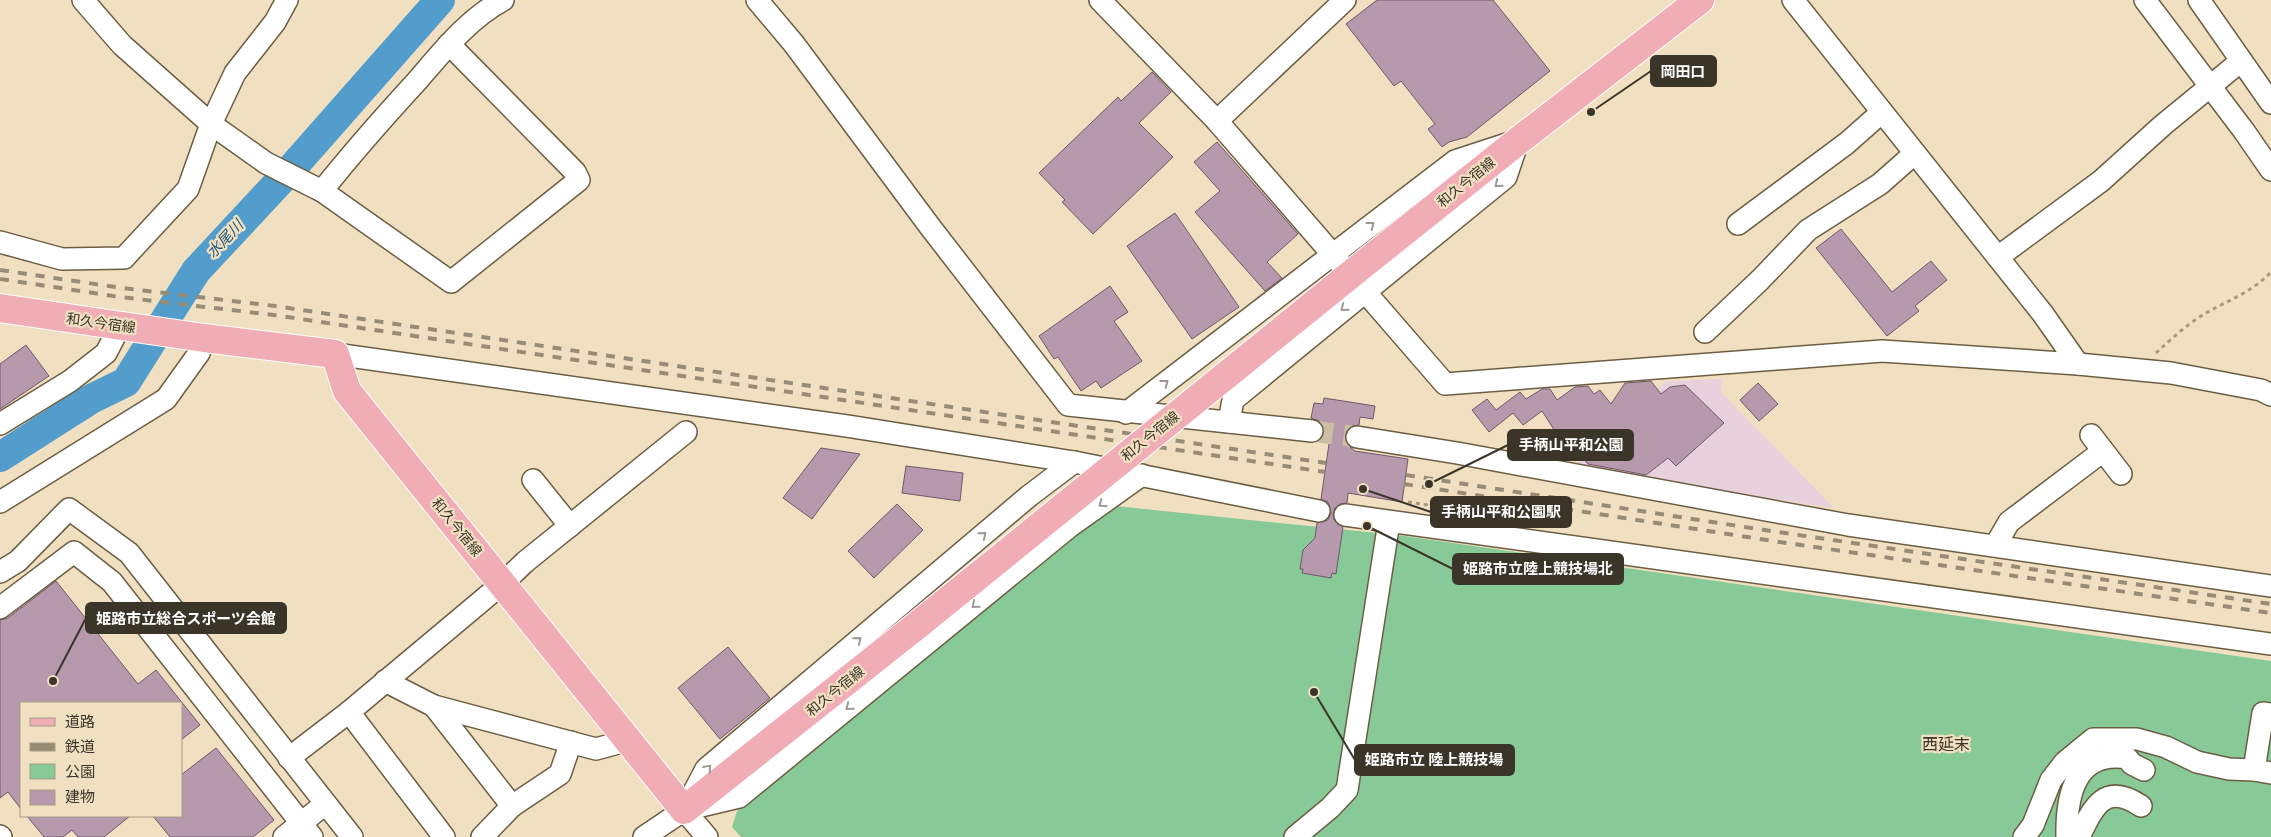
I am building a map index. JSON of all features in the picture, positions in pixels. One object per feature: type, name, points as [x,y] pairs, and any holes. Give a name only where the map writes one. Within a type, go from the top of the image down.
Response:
[{"type":"main road","name":"和久今宿線","points":[[0,308],[204,338],[335,354],[347,391],[684,810],[914,627],[1359,282],[1518,141],[1700,0]]},
{"type":"street","points":[[83,0],[122,45],[211,124],[266,163],[322,191],[452,282],[580,180],[575,172],[449,44]]},
{"type":"street","points":[[0,242],[62,259],[124,258],[188,189],[211,124],[235,73],[275,22],[287,0]]},
{"type":"street","points":[[322,191],[354,150],[449,44],[483,11],[503,0]]},
{"type":"street","points":[[757,0],[794,44],[934,232],[1068,405],[1126,413],[1312,431]]},
{"type":"street","points":[[1216,121],[1346,0]]},
{"type":"street","points":[[1793,0],[2043,314],[2078,364]]},
{"type":"street","points":[[2145,0],[2271,170]]},
{"type":"street","points":[[2199,0],[2241,61],[2268,94]]},
{"type":"street","points":[[1104,2],[1216,121],[1332,255],[1359,282],[1445,384],[1882,351],[2078,364],[2171,373],[2261,390],[2271,395]]},
{"type":"street","points":[[1998,257],[2101,181],[2241,61]]},
{"type":"street","points":[[1738,224],[1847,143],[1882,112]]},
{"type":"street","points":[[1126,413],[1455,161],[1518,141]]},
{"type":"street","points":[[1705,332],[1760,280],[1808,230],[1880,184],[1914,154]]},
{"type":"street","points":[[1229,422],[1233,400],[1359,282]]},
{"type":"street","points":[[0,424],[70,381],[106,353],[120,326]]},
{"type":"street","points":[[0,502],[166,399],[199,353],[204,338]]},
{"type":"street","points":[[335,354],[847,426],[1074,462],[1319,511]]},
{"type":"street","points":[[289,758],[349,712],[503,584],[525,562],[686,432]]},
{"type":"street","points":[[1358,438],[1467,455],[1848,525],[2271,586]]},
{"type":"street","points":[[1995,546],[2009,522],[2097,443],[2121,474]]},
{"type":"street","points":[[684,810],[706,768],[1029,496],[1074,462]]},
{"type":"street","points":[[644,837],[684,810],[739,797],[1069,527],[1142,475]]},
{"type":"street","points":[[533,480],[570,526]]},
{"type":"street","points":[[0,572],[18,561],[69,509],[129,552],[352,837]]},
{"type":"street","points":[[1345,515],[1389,527],[2271,644]]},
{"type":"street","points":[[1295,837],[1330,808],[1347,790],[1389,527]]},
{"type":"street","points":[[0,608],[74,552],[112,582],[306,830]]},
{"type":"street","points":[[385,681],[434,706],[596,749],[629,740]]},
{"type":"street","points":[[434,706],[512,806]]},
{"type":"street","points":[[349,712],[444,837]]},
{"type":"street","points":[[2024,837],[2033,825],[2051,780],[2065,762],[2093,739],[2137,739],[2166,747],[2197,762],[2228,769],[2262,771],[2263,713],[2271,714]]},
{"type":"street","points":[[482,837],[512,806],[560,774],[571,742]]},
{"type":"street","points":[[2067,837],[2066,820],[2071,790],[2076,780],[2085,770],[2113,756],[2127,758],[2137,768],[2144,770]]},
{"type":"street","points":[[2079,837],[2090,813],[2099,802],[2114,797],[2125,798],[2141,806]]},
{"type":"street","points":[[284,837],[306,830],[325,804]]},
{"type":"street","points":[[684,810],[707,837]]},
{"type":"path","points":[[2140,370],[2168,342],[2198,318],[2236,299],[2256,286],[2271,272]]},
{"type":"path","points":[[1408,502],[1471,512]]},
{"type":"shaded area","points":[[1721,379],[1722,393],[1834,508],[1569,469],[1666,381]]},
{"type":"green space","points":[[1115,506],[1397,535],[2271,661],[2271,837],[741,837],[732,827],[737,811],[1102,512]]},
{"type":"building","points":[[1377,0],[1493,0],[1550,71],[1467,137],[1449,142],[1442,147],[1428,129],[1435,124],[1401,81],[1394,86],[1346,24]]},
{"type":"building","points":[[1152,72],[1171,92],[1139,123],[1173,157],[1093,234],[1062,202],[1065,200],[1039,173],[1118,97],[1121,101]]},
{"type":"building","points":[[1217,142],[1298,234],[1267,262],[1282,278],[1265,291],[1195,212],[1220,191],[1194,162]]},
{"type":"building","points":[[1175,213],[1239,307],[1192,339],[1127,246]]},
{"type":"building","points":[[1841,229],[1892,292],[1931,261],[1947,280],[1915,306],[1919,311],[1887,336],[1816,248]]},
{"type":"building","points":[[1110,286],[1128,312],[1114,321],[1142,361],[1101,388],[1096,381],[1081,391],[1058,357],[1054,359],[1039,336]]},
{"type":"building","points":[[26,345],[49,376],[0,409],[0,364]]},
{"type":"building","points":[[1651,381],[1661,394],[1670,387],[1685,385],[1724,423],[1676,466],[1668,458],[1646,475],[1588,464],[1575,449],[1569,453],[1542,411],[1523,425],[1513,413],[1489,432],[1472,410],[1487,399],[1496,410],[1520,392],[1526,399],[1542,389],[1550,389],[1557,400],[1575,387],[1588,386],[1594,394],[1600,390],[1611,404],[1625,383]]},
{"type":"building","points":[[1758,383],[1778,404],[1759,421],[1740,400]]},
{"type":"building","points":[[1324,398],[1375,406],[1373,419],[1360,417],[1359,425],[1352,426],[1347,430],[1345,441],[1355,451],[1408,459],[1402,502],[1348,493],[1347,503],[1340,504],[1335,508],[1334,520],[1343,527],[1336,574],[1332,573],[1331,578],[1302,573],[1303,569],[1300,569],[1303,550],[1315,538],[1317,523],[1328,520],[1331,513],[1328,502],[1321,499],[1330,437],[1323,436],[1323,426],[1319,421],[1311,418],[1314,403],[1323,404]]},
{"type":"building","points":[[821,448],[860,454],[812,519],[783,498]]},
{"type":"building","points":[[906,466],[963,473],[960,501],[902,493]]},
{"type":"building","points":[[897,504],[923,530],[874,578],[848,551]]},
{"type":"building","points":[[56,581],[138,684],[156,670],[182,702],[20,702],[20,808],[8,792],[0,798],[0,620],[8,618]]},
{"type":"building","points":[[728,647],[770,698],[720,739],[678,688]]},
{"type":"building","points":[[182,702],[200,725],[182,739]]},
{"type":"building","points":[[216,748],[274,820],[253,837],[170,837],[154,817],[182,817],[182,774]]},
{"type":"building","points":[[28,817],[129,817],[104,837],[78,837],[72,830],[63,837],[44,837]]},
{"type":"waterway","name":"水尾川","points":[[0,457],[91,399],[126,382],[196,271],[292,168],[440,0]]},
{"type":"tunnel","points":[[1312,431],[1357,437]]},
{"type":"railway","points":[[0,270],[122,288],[275,306],[1326,463]]},
{"type":"railway","points":[[0,279],[120,297],[274,315],[1325,472]]},
{"type":"railway","points":[[1406,475],[1771,531],[2271,604]]},
{"type":"railway","points":[[1404,484],[1773,541],[2271,613]]},
{"type":"place","name":"岡田口","points":[[1591,112]]},
{"type":"place","name":"手柄山平和公園","points":[[1429,484]]},
{"type":"place","name":"手柄山平和公園駅","points":[[1363,489]]},
{"type":"place","name":"姫路市立陸上競技場北","points":[[1367,526]]},
{"type":"place","name":"姫路市立総合スポーツ会館","points":[[53,681]]},
{"type":"place","name":"姫路市立 陸上競技場","points":[[1314,692]]},
{"type":"district","name":"西延末","points":[[1946,744]]}]
